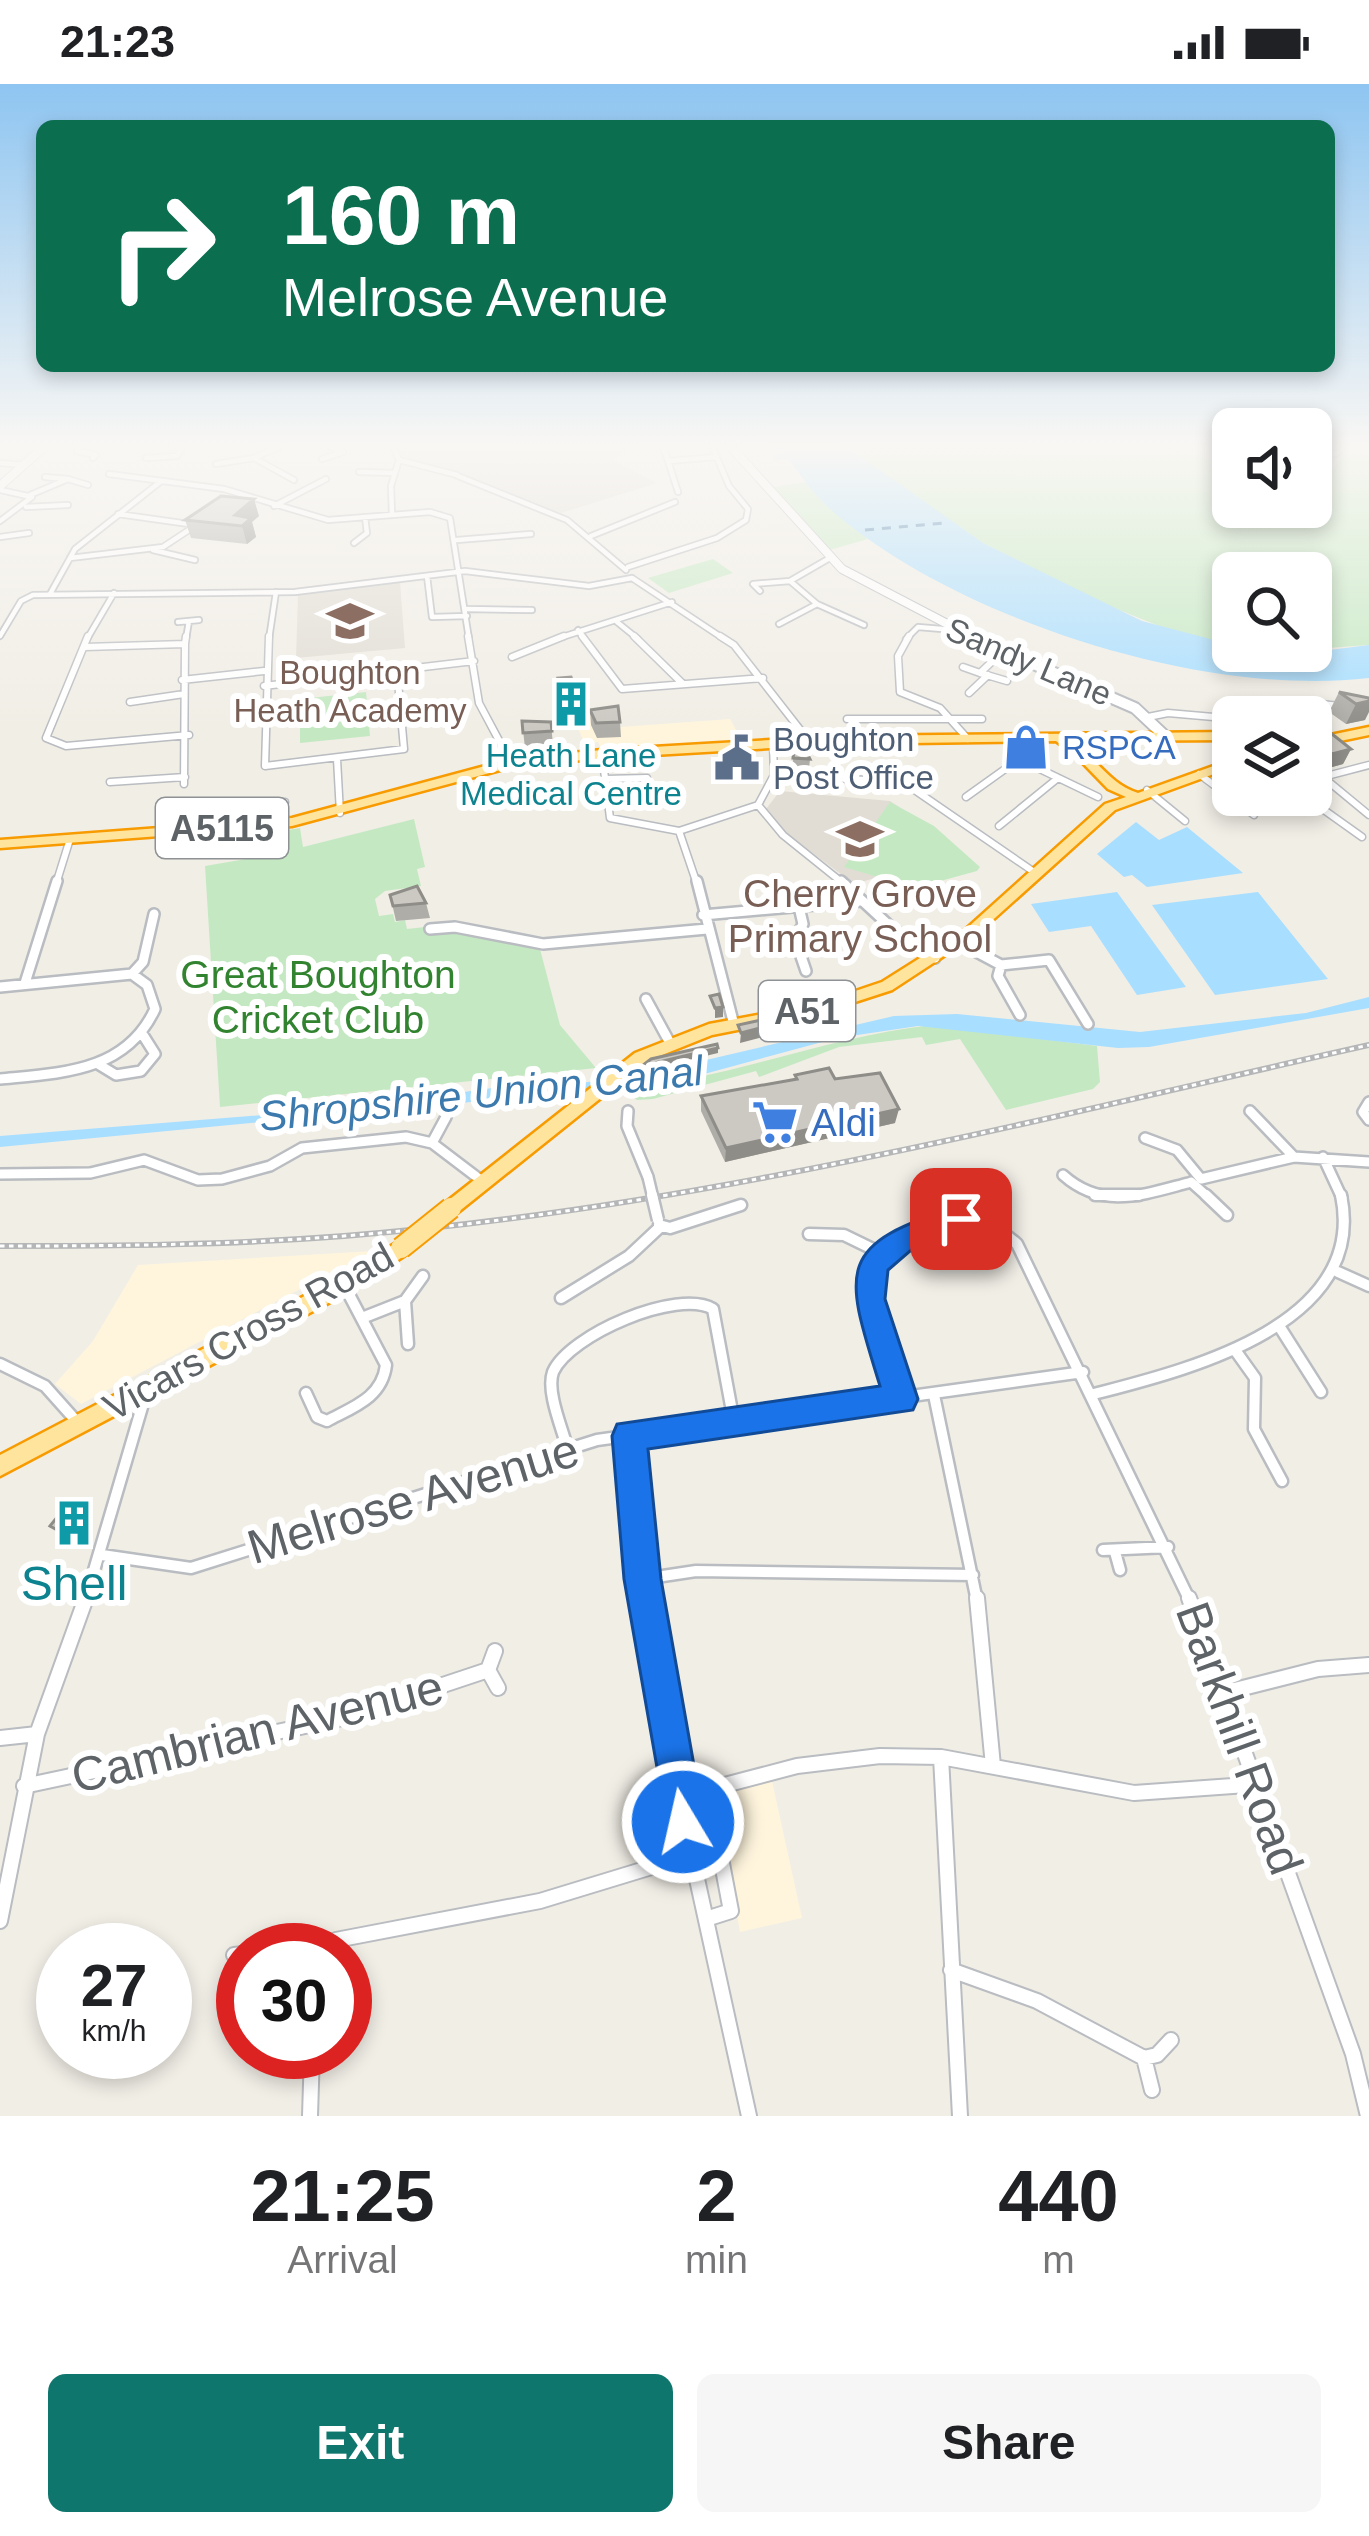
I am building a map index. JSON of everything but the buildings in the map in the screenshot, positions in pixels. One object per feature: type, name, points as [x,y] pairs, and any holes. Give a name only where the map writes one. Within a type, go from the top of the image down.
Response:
[{"type":"highway","points":[[1332,736],[1369,728]]},
{"type":"highway","points":[[1104,802],[1114,797],[1083,754],[1084,743],[1212,735]]},
{"type":"highway","name":"A5115","points":[[1032,738],[1069,744],[1083,754]]},
{"type":"highway","name":"A5115","points":[[0,844],[275,824],[340,812],[511,763],[602,754],[809,740],[1100,740]]},
{"type":"highway","name":"A51","points":[[670,1042],[867,994],[958,942],[1104,802],[1212,770]]},
{"type":"highway","points":[[1108,784],[1140,792]]},
{"type":"highway","name":"Vicars Cross Road","points":[[0,1466],[344,1285],[401,1248],[612,1077],[670,1042]]},
{"type":"main road","name":"Sandy Lane","points":[[812,541],[828,559],[954,630],[1148,716],[1167,738]]},
{"type":"street","points":[[50,594],[70,557],[88,541]]},
{"type":"street","points":[[153,550],[169,541]]},
{"type":"street","points":[[457,541],[483,718],[511,763]]},
{"type":"street","points":[[597,541],[628,567],[632,578],[719,633],[763,678],[809,740]]},
{"type":"street","points":[[628,567],[708,541]]},
{"type":"street","points":[[70,557],[153,550],[194,557]]},
{"type":"street","points":[[790,581],[828,559]]},
{"type":"street","points":[[0,636],[28,596],[275,592],[460,571],[589,586],[632,578]]},
{"type":"street","points":[[427,576],[431,617],[532,610]]},
{"type":"street","points":[[760,591],[750,582],[790,581],[818,604],[864,626]]},
{"type":"street","points":[[114,592],[48,731],[50,743],[188,735]]},
{"type":"street","points":[[275,592],[264,671],[263,761],[273,767],[397,752],[407,743],[398,670]]},
{"type":"street","points":[[515,655],[672,602]]},
{"type":"street","points":[[779,621],[818,604]]},
{"type":"street","points":[[178,622],[199,620]]},
{"type":"street","points":[[110,782],[184,781],[188,735],[182,680],[189,621]]},
{"type":"street","points":[[617,622],[664,659],[683,684]]},
{"type":"street","points":[[954,630],[918,627],[898,646],[894,659],[900,692],[937,705],[960,723],[968,739]]},
{"type":"street","points":[[578,630],[622,689],[763,678]]},
{"type":"street","points":[[85,647],[185,644]]},
{"type":"street","points":[[969,693],[1002,652]]},
{"type":"street","points":[[264,686],[474,662]]},
{"type":"street","points":[[963,667],[1007,681]]},
{"type":"street","points":[[182,680],[264,671]]},
{"type":"street","points":[[130,702],[184,694]]},
{"type":"street","points":[[1332,704],[1356,707]]},
{"type":"street","points":[[1148,716],[1168,712],[1212,716]]},
{"type":"street","points":[[851,716],[960,723],[982,719]]},
{"type":"street","points":[[1016,738],[1019,759]]},
{"type":"street","points":[[602,754],[610,818],[679,831],[758,805],[774,775],[773,743]]},
{"type":"street","points":[[337,759],[340,812]]},
{"type":"street","points":[[1019,759],[1104,802]]},
{"type":"street","points":[[966,797],[1019,759]]},
{"type":"street","points":[[1332,775],[1369,765]]},
{"type":"street","points":[[1199,774],[1212,784]]},
{"type":"street","points":[[774,775],[903,782],[1034,872]]},
{"type":"street","points":[[605,779],[646,778]]},
{"type":"street","points":[[999,826],[1058,778]]},
{"type":"street","points":[[1332,784],[1369,815]]},
{"type":"street","points":[[1140,792],[1185,820]]},
{"type":"street","points":[[275,824],[274,804],[286,802]]},
{"type":"street","points":[[758,805],[776,831],[896,936],[935,958]]},
{"type":"street","points":[[1332,816],[1362,838]]},
{"type":"street","points":[[679,831],[734,1024]]},
{"type":"street","points":[[25,983],[70,839]]},
{"type":"street","points":[[703,915],[860,902]]},
{"type":"street","points":[[799,907],[803,924],[795,939],[805,968],[820,963]]},
{"type":"street","points":[[0,987],[132,974],[142,962],[154,914]]},
{"type":"street","points":[[430,929],[454,927],[543,944],[707,928]]},
{"type":"street","points":[[958,942],[1001,965],[1049,961],[1088,1024]]},
{"type":"street","points":[[1001,965],[998,976],[1020,1015]]},
{"type":"street","points":[[0,1078],[98,1064],[143,1035],[155,997],[132,974]]},
{"type":"street","points":[[636,1008],[647,1002],[670,1042]]},
{"type":"street","points":[[98,1064],[116,1075],[141,1071],[155,1054],[143,1035]]},
{"type":"street","points":[[1369,1102],[1363,1112],[1369,1120]]},
{"type":"street","points":[[628,1111],[627,1126],[648,1177],[659,1224]]},
{"type":"street","points":[[1250,1111],[1294,1157]]},
{"type":"street","points":[[432,1143],[446,1117]]},
{"type":"street","points":[[0,1174],[90,1173],[144,1160],[199,1180],[222,1179],[247,1175],[302,1148],[406,1137],[432,1143],[482,1181]]},
{"type":"street","points":[[1145,1138],[1177,1150],[1202,1179]]},
{"type":"street","points":[[1063,1175],[1084,1195],[1105,1201],[1294,1157],[1369,1162]]},
{"type":"street","points":[[1094,1394],[1235,1350],[1306,1315],[1338,1272],[1349,1222],[1323,1157]]},
{"type":"street","points":[[1188,1183],[1227,1215]]},
{"type":"street","points":[[561,1298],[605,1275],[614,1261],[646,1243],[659,1224],[741,1205]]},
{"type":"street","name":"Barkhill Road","points":[[881,1253],[908,1234],[961,1219],[993,1222],[1017,1244],[1168,1547],[1227,1692],[1361,2054],[1368,2116]]},
{"type":"street","points":[[816,1237],[852,1237],[881,1253],[872,1269],[869,1299],[901,1399]]},
{"type":"street","points":[[1338,1272],[1369,1286]]},
{"type":"street","points":[[362,1318],[404,1301],[423,1276]]},
{"type":"street","points":[[305,1394],[317,1417],[327,1421],[382,1388],[386,1365],[344,1285]]},
{"type":"street","points":[[567,1447],[551,1380],[555,1367],[634,1317],[688,1297],[708,1301],[715,1314],[734,1421]]},
{"type":"street","points":[[404,1301],[408,1344]]},
{"type":"street","points":[[1281,1329],[1322,1392]]},
{"type":"street","points":[[1235,1350],[1255,1378],[1254,1430],[1282,1481]]},
{"type":"street","points":[[0,1364],[20,1369],[50,1391],[78,1424]]},
{"type":"street","name":"Melrose Avenue","points":[[102,1555],[201,1566],[567,1447],[1083,1372]]},
{"type":"street","points":[[0,1921],[37,1734],[102,1555],[142,1425],[147,1388]]},
{"type":"street","points":[[934,1395],[974,1575],[991,1687],[994,1766]]},
{"type":"street","points":[[629,1436],[643,1579],[679,1797],[749,2116]]},
{"type":"street","points":[[1120,1570],[1109,1551],[1168,1547]]},
{"type":"street","points":[[643,1579],[696,1571],[974,1575]]},
{"type":"street","name":"Cambrian Avenue","points":[[24,1786],[104,1774],[432,1695],[488,1670],[495,1652]]},
{"type":"street","points":[[1227,1692],[1318,1670],[1369,1665]]},
{"type":"street","name":"Cambrian Avenue","points":[[488,1670],[498,1688]]},
{"type":"street","points":[[0,1738],[37,1734]]},
{"type":"street","points":[[679,1797],[816,1762],[940,1757],[1134,1793],[1261,1784]]},
{"type":"street","points":[[940,1757],[960,2116]]},
{"type":"street","points":[[706,1919],[730,1911],[708,1791]]},
{"type":"street","points":[[372,1933],[556,1897],[691,1855]]},
{"type":"street","points":[[951,1970],[1036,2001],[1144,2058],[1157,2055],[1171,2040]]},
{"type":"street","points":[[1144,2058],[1151,2090]]},
{"type":"street","points":[[310,2116],[311,2079]]},
{"type":"shaded area","name":"Boughton Heath Academy","points":[[400,582],[405,648],[296,658],[298,595]]},
{"type":"shaded area","points":[[591,713],[620,727],[730,719],[741,739],[601,748],[598,742],[584,743],[574,717]]},
{"type":"shaded area","name":"Cherry Grove Primary School","points":[[780,791],[890,801],[938,833],[928,837],[894,886],[875,878],[854,884],[778,827],[766,809]]},
{"type":"shaded area","points":[[373,1251],[81,1404],[55,1384],[93,1341],[138,1265]]},
{"type":"shaded area","points":[[772,1781],[802,1918],[740,1932],[719,1810],[732,1790]]},
{"type":"green space","points":[[817,541],[862,541],[826,551]]},
{"type":"green space","points":[[980,541],[1369,541],[1369,645],[1332,648],[1332,552],[1212,552],[1212,640],[1174,632],[1097,601]]},
{"type":"green space","points":[[713,559],[733,573],[669,593],[648,578]]},
{"type":"green space","points":[[366,692],[370,736],[300,743],[300,699]]},
{"type":"green space","points":[[890,802],[934,826],[980,867],[977,871],[915,888],[844,867]]},
{"type":"green space","name":"Great Boughton Cricket Club","points":[[414,819],[425,867],[417,869],[421,886],[385,891],[375,899],[379,916],[393,914],[395,922],[405,920],[407,929],[425,927],[429,934],[454,932],[540,949],[560,1025],[596,1068],[220,1107],[205,866],[280,853],[282,831],[300,828],[303,847]]},
{"type":"green space","points":[[933,1025],[1097,1046],[1100,1082],[1093,1089],[1006,1110],[960,1039],[926,1045],[922,1037],[839,1047],[759,1077],[756,1071],[653,1099],[637,1100],[621,1088],[699,1077],[854,1038]]},
{"type":"water","points":[[873,541],[980,541],[1142,621],[1212,639],[1212,672],[1084,642],[946,586]]},
{"type":"water","points":[[1369,645],[1369,678],[1302,681],[1214,672],[1332,672],[1332,650]]},
{"type":"water","points":[[1136,822],[1159,840],[1187,827],[1243,873],[1147,887],[1132,875],[1124,877],[1097,854]]},
{"type":"water","points":[[1117,892],[1186,987],[1137,995],[1091,926],[1049,932],[1031,904]]},
{"type":"water","points":[[1258,892],[1328,979],[1215,995],[1152,905]]},
{"type":"water","name":"Shropshire Union Canal","points":[[1369,997],[1369,1008],[1149,1047],[1118,1048],[918,1026],[837,1038],[671,1083],[0,1147],[0,1136],[351,1108],[542,1081],[570,1084],[633,1077],[894,1016],[957,1014],[1140,1032],[1306,1013]]},
{"type":"railway","points":[[0,1246],[301,1239],[603,1205],[860,1159],[1369,1045]]},
{"type":"place","name":"Boughton Heath Academy","points":[[350,621]]},
{"type":"place","name":"Heath Lane Medical Centre","points":[[571,704]]},
{"type":"place","name":"RSPCA","points":[[1026,747]]},
{"type":"place","name":"Boughton Post Office","points":[[737,758]]},
{"type":"place","name":"Cherry Grove Primary School","points":[[860,839]]},
{"type":"place","name":"Aldi","points":[[775,1122]]},
{"type":"place","name":"Shell","points":[[74,1523]]},
{"type":"route","points":[[683,1822],[643,1579],[629,1436],[901,1399],[869,1299],[872,1269],[881,1253],[908,1234],[961,1219]]}]
